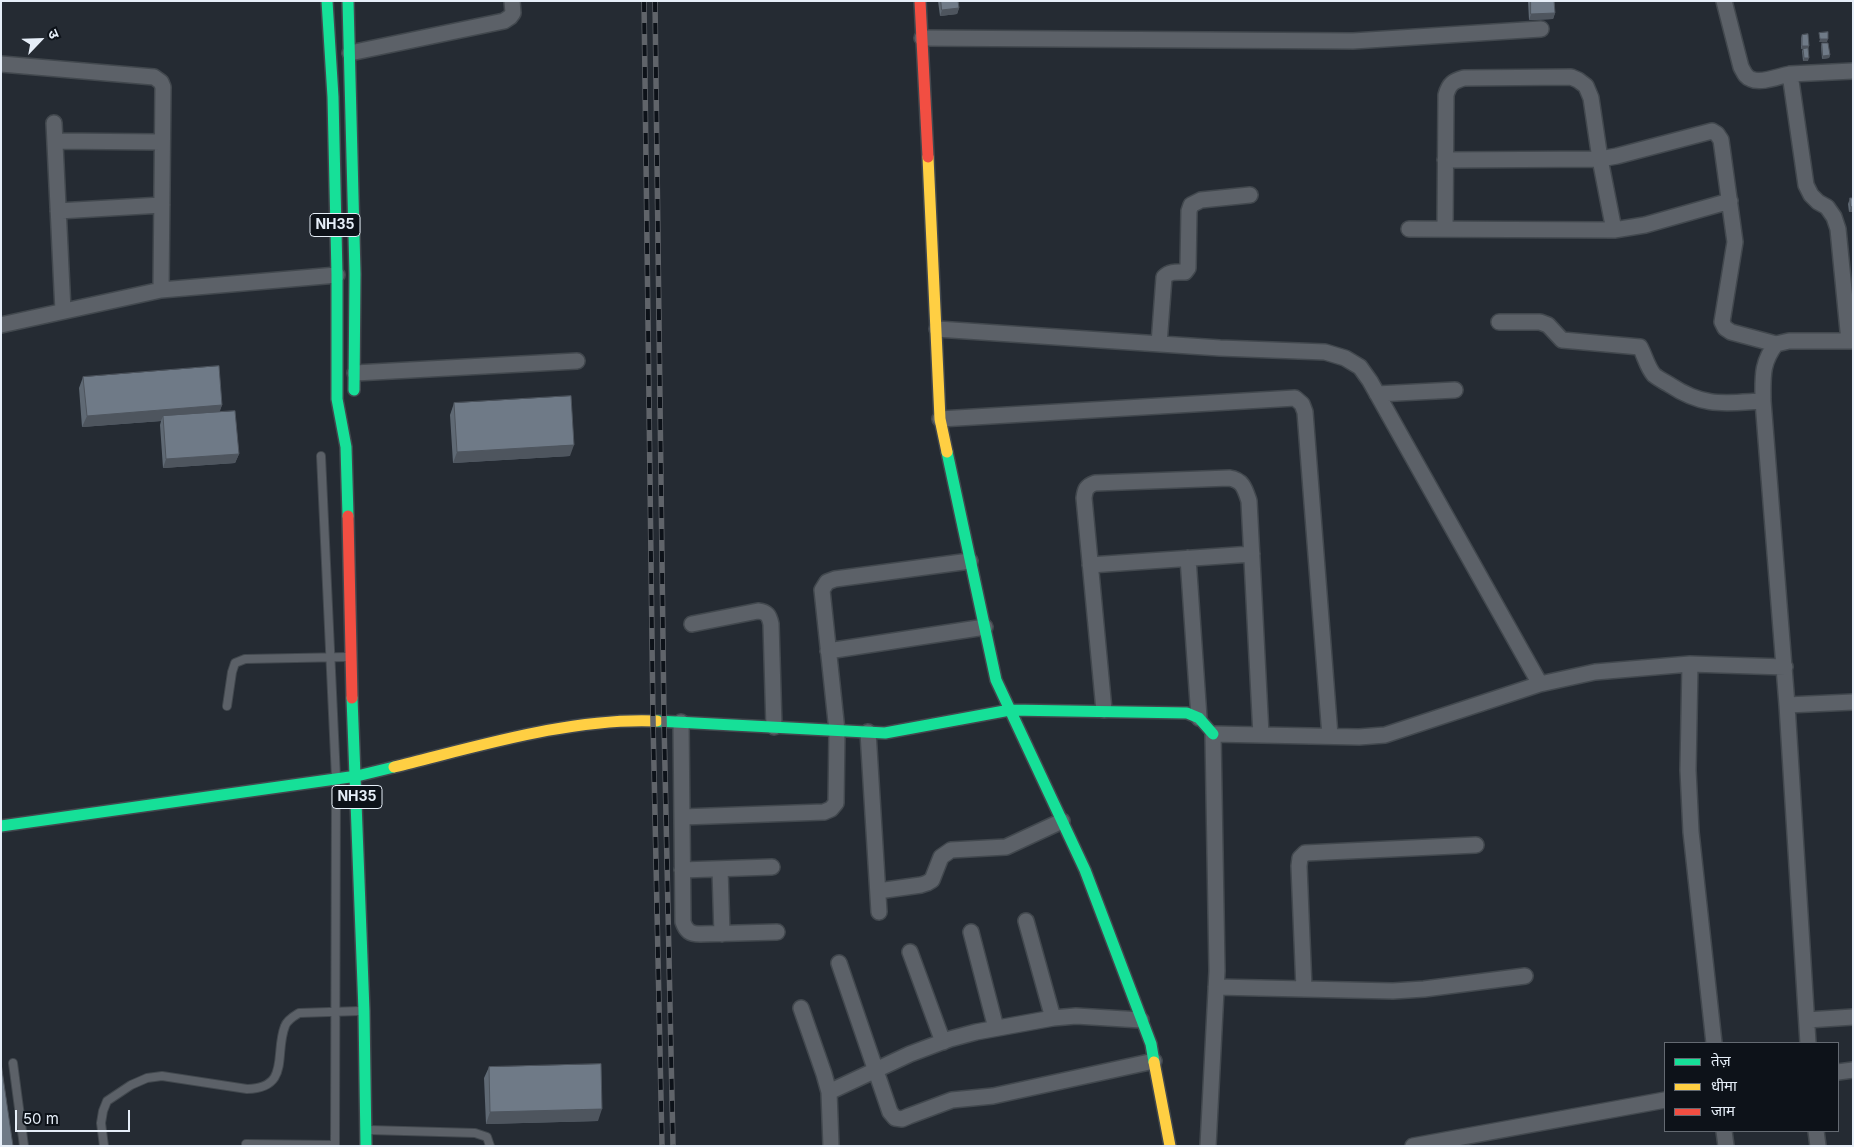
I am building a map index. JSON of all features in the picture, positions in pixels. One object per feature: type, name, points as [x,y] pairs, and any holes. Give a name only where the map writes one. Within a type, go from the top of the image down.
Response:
[{"type":"main road","name":"NH35","points":[[327,1],[333,97],[337,399],[346,447],[351,657],[364,1011],[366,1146]]},
{"type":"main road","name":"NH35","points":[[346,447],[353,409],[356,274],[348,1]]},
{"type":"main road","points":[[920,1],[940,419],[970,561],[996,680],[1085,870],[1150,1044],[1170,1146]]},
{"type":"main road","points":[[1,826],[356,776],[526,735],[605,722],[680,722],[885,733],[1010,710],[1104,710],[1187,713],[1199,718],[1213,734]]},
{"type":"street","points":[[350,53],[504,21],[513,13],[512,1]]},
{"type":"street","points":[[1724,1],[1741,67],[1746,76],[1752,80],[1790,74],[1853,71]]},
{"type":"street","points":[[922,38],[1353,41],[1541,29]]},
{"type":"street","points":[[1,64],[154,77],[161,82],[163,87],[161,290]]},
{"type":"street","points":[[1445,160],[1600,159],[1712,131],[1721,140],[1735,242],[1722,322],[1725,328],[1731,332],[1776,344],[1789,341],[1851,341],[1838,229],[1834,217],[1827,207],[1811,195],[1806,185],[1790,74]]},
{"type":"street","points":[[1445,229],[1446,95],[1449,86],[1454,81],[1464,78],[1571,77],[1586,86],[1591,98],[1600,159],[1614,230]]},
{"type":"street","points":[[54,123],[63,311]]},
{"type":"street","points":[[55,141],[162,142]]},
{"type":"street","points":[[1159,344],[1164,277],[1172,272],[1185,272],[1188,268],[1189,211],[1191,205],[1201,200],[1250,196]]},
{"type":"street","points":[[1408,229],[1614,230],[1645,225],[1730,201]]},
{"type":"street","points":[[58,211],[162,205]]},
{"type":"street","points":[[1,325],[161,290],[336,275]]},
{"type":"street","points":[[1499,322],[1540,322],[1548,325],[1562,340],[1640,347],[1654,375],[1696,400],[1714,403],[1764,401]]},
{"type":"street","points":[[937,329],[1159,344],[1325,352],[1345,358],[1360,367],[1377,394],[1540,684]]},
{"type":"street","points":[[1776,344],[1767,355],[1763,371],[1764,401],[1787,705],[1808,1042]]},
{"type":"street","points":[[355,373],[577,361]]},
{"type":"street","points":[[1377,394],[1456,390]]},
{"type":"street","points":[[940,419],[1295,398],[1302,404],[1305,412],[1330,736]]},
{"type":"street","points":[[1104,710],[1084,498],[1085,490],[1095,483],[1237,479],[1244,486],[1249,501],[1261,735]]},
{"type":"street","points":[[1090,565],[1252,554]]},
{"type":"street","points":[[1188,558],[1199,718]]},
{"type":"street","points":[[682,817],[824,812],[831,809],[836,803],[837,731],[822,590],[827,582],[835,579],[970,561]]},
{"type":"street","points":[[692,624],[758,611],[765,612],[769,616],[771,624],[774,727]]},
{"type":"street","points":[[828,651],[985,628]]},
{"type":"street","points":[[1208,1146],[1217,971],[1213,734],[1359,737],[1385,734],[1540,684],[1594,672],[1690,664],[1784,667]]},
{"type":"street","points":[[1690,664],[1688,770],[1691,832],[1714,1042]]},
{"type":"street","points":[[1787,705],[1853,702]]},
{"type":"street","points":[[680,722],[683,922],[685,928],[691,934],[777,932]]},
{"type":"street","points":[[868,732],[879,912]]},
{"type":"street","points":[[878,891],[921,886],[927,883],[932,880],[941,857],[951,850],[1006,847],[1062,821]]},
{"type":"street","points":[[1304,989],[1299,866],[1300,858],[1305,853],[1476,845]]},
{"type":"street","points":[[682,870],[772,867]]},
{"type":"street","points":[[720,869],[722,934]]},
{"type":"street","points":[[1026,921],[1053,1018]]},
{"type":"street","points":[[970,932],[996,1028]]},
{"type":"street","points":[[910,952],[943,1042]]},
{"type":"street","points":[[839,963],[890,1112],[895,1118],[902,1119],[952,1100],[992,1096],[1154,1061]]},
{"type":"street","points":[[1216,987],[1393,991],[1424,989],[1525,976]]},
{"type":"street","points":[[801,1008],[829,1092],[831,1146]]},
{"type":"street","points":[[829,1092],[910,1054],[943,1042],[996,1028],[1076,1016],[1141,1020]]},
{"type":"street","points":[[1806,1020],[1853,1017]]},
{"type":"street","points":[[1839,1072],[1853,1070]]},
{"type":"street","points":[[1413,1146],[1664,1100]]},
{"type":"street","points":[[1724,1132],[1726,1146]]},
{"type":"street","points":[[1816,1132],[1818,1146]]},
{"type":"lane","points":[[246,1144],[335,1146],[336,778],[321,456]]},
{"type":"lane","points":[[227,706],[235,663],[245,659],[351,657]]},
{"type":"lane","points":[[104,1146],[102,1122],[103,1111],[107,1101],[131,1085],[147,1078],[162,1076],[247,1089],[260,1089],[274,1078],[278,1069],[285,1025],[291,1018],[299,1013],[364,1011]]},
{"type":"lane","points":[[13,1063],[24,1146]]},
{"type":"lane","points":[[366,1130],[475,1133],[487,1137],[490,1146]]},
{"type":"building","points":[[941,1],[958,1],[959,8],[942,10]]},
{"type":"building","points":[[1531,1],[1554,1],[1555,13],[1531,14]]},
{"type":"building","points":[[1828,32],[1828,39],[1820,39],[1819,33]]},
{"type":"building","points":[[1808,34],[1809,46],[1802,46],[1802,35]]},
{"type":"building","points":[[1822,43],[1828,43],[1830,55],[1823,56]]},
{"type":"building","points":[[1808,48],[1809,58],[1804,58],[1803,49]]},
{"type":"building","points":[[1850,198],[1853,198],[1853,206],[1851,207]]},
{"type":"building","points":[[219,366],[222,405],[87,416],[83,377]]},
{"type":"building","points":[[571,396],[574,445],[457,452],[454,403]]},
{"type":"building","points":[[235,411],[239,454],[166,459],[163,416]]},
{"type":"building","points":[[1,1063],[13,1146],[1,1146]]},
{"type":"building","points":[[601,1064],[602,1109],[490,1112],[489,1067]]},
{"type":"railway","points":[[644,1],[653,721],[662,1146]]},
{"type":"railway","points":[[655,1],[664,721],[673,1146]]},
{"type":"traffic: fast","points":[[327,1],[333,97],[337,275],[337,399],[346,447],[348,516]]},
{"type":"traffic: fast","points":[[348,1],[355,274],[354,390]]},
{"type":"traffic: fast","points":[[947,452],[996,680],[1085,870],[1151,1044],[1154,1062]]},
{"type":"traffic: fast","points":[[352,698],[364,1011],[366,1146]]},
{"type":"traffic: fast","points":[[657,721],[885,733],[1010,710],[1187,713],[1199,718],[1213,734]]},
{"type":"traffic: fast","points":[[1,826],[357,776],[394,767]]},
{"type":"traffic: slow","points":[[928,157],[940,419],[947,452]]},
{"type":"traffic: slow","points":[[394,767],[524,735],[558,729],[625,721],[657,721]]},
{"type":"traffic: slow","points":[[1154,1062],[1170,1146]]},
{"type":"traffic: jam","points":[[920,1],[928,157]]},
{"type":"traffic: jam","points":[[348,516],[352,698]]}]
